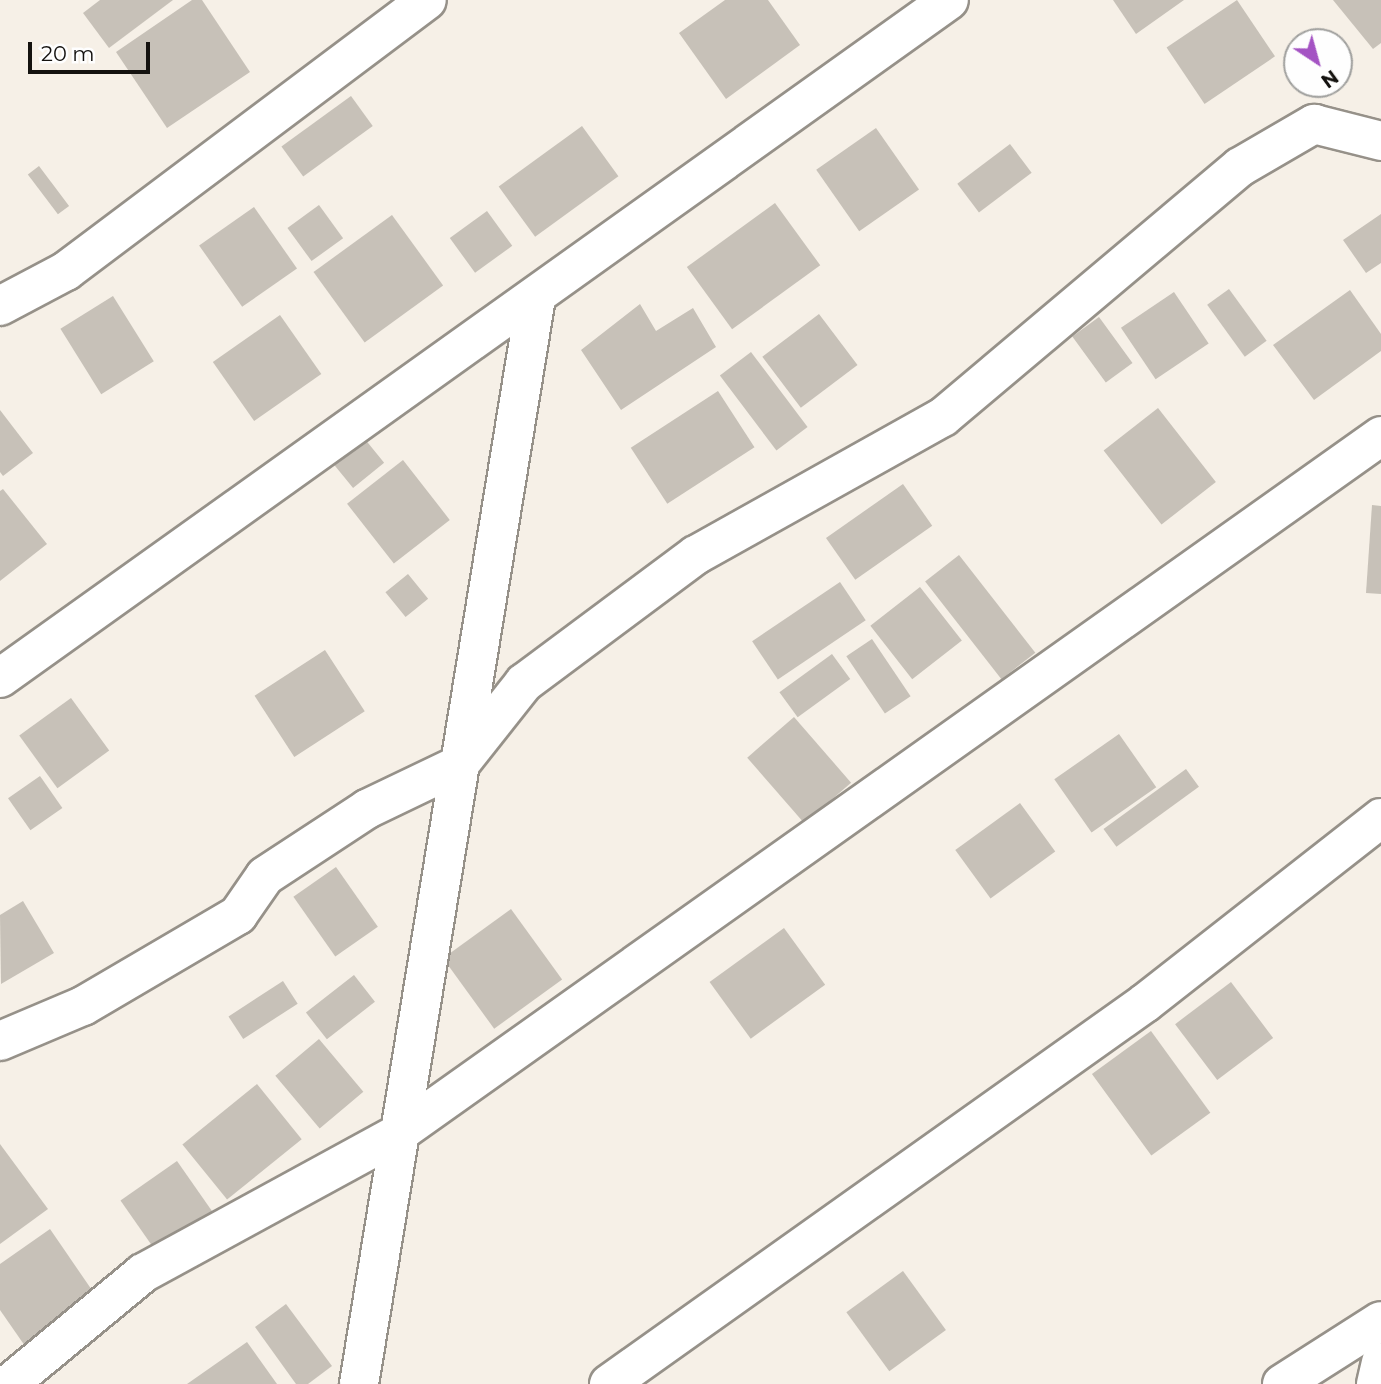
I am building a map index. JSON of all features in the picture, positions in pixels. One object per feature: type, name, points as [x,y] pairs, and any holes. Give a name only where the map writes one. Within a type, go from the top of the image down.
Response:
[{"type":"street","points":[[0,306],[66,271],[427,0]]},
{"type":"street","points":[[0,678],[949,0]]},
{"type":"street","points":[[0,1041],[83,1006],[238,915],[265,876],[367,810],[459,765],[524,683],[696,555],[943,417],[1240,167],[1314,124],[1381,141]]},
{"type":"street","points":[[359,1384],[396,1135],[536,297]]},
{"type":"street","points":[[9,1384],[143,1273],[396,1135],[1381,436]]},
{"type":"street","points":[[609,1384],[1145,1003],[1381,818]]},
{"type":"street","points":[[1282,1384],[1381,1321]]},
{"type":"street","points":[[1376,1384],[1381,1363]]},
{"type":"building","points":[[100,0],[173,0],[109,48],[83,13]]},
{"type":"building","points":[[192,0],[202,0],[250,72],[167,128],[116,52]]},
{"type":"building","points":[[725,0],[768,0],[800,45],[726,99],[679,33]]},
{"type":"building","points":[[1113,0],[1184,0],[1136,34]]},
{"type":"building","points":[[1237,0],[1275,56],[1205,104],[1167,48]]},
{"type":"building","points":[[1333,0],[1381,0],[1381,43],[1373,49]]},
{"type":"building","points":[[351,96],[373,126],[303,176],[281,147]]},
{"type":"building","points":[[582,126],[618,176],[535,237],[499,187]]},
{"type":"building","points":[[876,128],[919,189],[859,231],[816,170]]},
{"type":"building","points":[[1010,144],[1032,173],[979,212],[957,184]]},
{"type":"building","points":[[39,166],[69,206],[58,214],[28,174]]},
{"type":"building","points":[[775,203],[820,265],[732,329],[687,267]]},
{"type":"building","points":[[319,205],[343,238],[312,261],[287,228]]},
{"type":"building","points":[[254,207],[297,268],[242,307],[199,245]]},
{"type":"building","points":[[487,211],[512,246],[475,273],[450,238]]},
{"type":"building","points":[[1381,214],[1381,263],[1366,273],[1343,240]]},
{"type":"building","points":[[392,215],[443,285],[365,342],[314,272]]},
{"type":"building","points":[[1229,289],[1267,341],[1245,357],[1207,305]]},
{"type":"building","points":[[1350,290],[1381,334],[1381,351],[1314,400],[1273,345]]},
{"type":"building","points":[[1174,292],[1209,343],[1156,379],[1121,328]]},
{"type":"building","points":[[113,296],[154,361],[101,394],[60,329]]},
{"type":"building","points":[[640,304],[656,331],[693,308],[716,347],[621,410],[581,350]]},
{"type":"building","points":[[819,314],[858,365],[801,408],[762,357]]},
{"type":"building","points":[[280,315],[321,374],[254,421],[213,362]]},
{"type":"building","points":[[1099,317],[1133,363],[1106,383],[1072,336]]},
{"type":"building","points":[[751,352],[808,427],[776,451],[720,375]]},
{"type":"building","points":[[718,391],[754,447],[667,504],[631,448]]},
{"type":"building","points":[[1158,408],[1216,482],[1161,525],[1104,450]]},
{"type":"building","points":[[0,410],[33,453],[3,476],[0,472]]},
{"type":"building","points":[[364,438],[384,463],[353,488],[333,463]]},
{"type":"building","points":[[403,460],[450,520],[394,564],[347,504]]},
{"type":"building","points":[[903,484],[932,526],[855,580],[826,538]]},
{"type":"building","points":[[3,489],[47,544],[0,581],[0,491]]},
{"type":"building","points":[[1372,505],[1381,506],[1381,594],[1366,593]]},
{"type":"building","points":[[959,555],[1035,653],[1001,679],[925,581]]},
{"type":"building","points":[[408,574],[428,599],[406,617],[385,592]]},
{"type":"building","points":[[840,582],[866,620],[778,679],[752,641]]},
{"type":"building","points":[[920,587],[962,641],[912,679],[870,626]]},
{"type":"building","points":[[872,639],[911,696],[885,714],[846,656]]},
{"type":"building","points":[[325,650],[365,711],[294,757],[255,696]]},
{"type":"building","points":[[832,654],[850,679],[798,717],[779,692]]},
{"type":"building","points":[[71,698],[109,751],[57,788],[19,736]]},
{"type":"building","points":[[794,717],[851,783],[804,823],[747,758]]},
{"type":"building","points":[[1119,734],[1156,787],[1092,833],[1054,779]]},
{"type":"building","points":[[1186,769],[1199,787],[1116,847],[1103,829]]},
{"type":"building","points":[[40,776],[62,808],[30,830],[8,798]]},
{"type":"building","points":[[1020,803],[1055,852],[991,899],[955,850]]},
{"type":"building","points":[[336,867],[378,927],[335,957],[293,897]]},
{"type":"building","points":[[23,901],[54,953],[1,984],[0,915]]},
{"type":"building","points":[[511,909],[562,979],[494,1029],[443,958]]},
{"type":"building","points":[[784,928],[825,985],[751,1039],[710,982]]},
{"type":"building","points":[[354,975],[375,1002],[327,1039],[306,1013]]},
{"type":"building","points":[[283,981],[298,1004],[243,1039],[228,1016]]},
{"type":"building","points":[[1231,982],[1273,1038],[1217,1080],[1175,1024]]},
{"type":"building","points":[[1151,1031],[1210,1113],[1151,1156],[1092,1074]]},
{"type":"building","points":[[319,1039],[363,1092],[320,1128],[275,1076]]},
{"type":"building","points":[[257,1084],[302,1139],[227,1200],[182,1144]]},
{"type":"building","points":[[0,1144],[48,1209],[0,1244]]},
{"type":"building","points":[[177,1161],[215,1216],[159,1255],[120,1201]]},
{"type":"building","points":[[50,1229],[96,1296],[25,1346],[0,1310],[0,1264]]},
{"type":"building","points":[[903,1271],[946,1330],[889,1371],[846,1312]]},
{"type":"building","points":[[286,1304],[332,1366],[308,1384],[296,1384],[255,1327]]},
{"type":"building","points":[[247,1342],[277,1384],[187,1384]]}]
